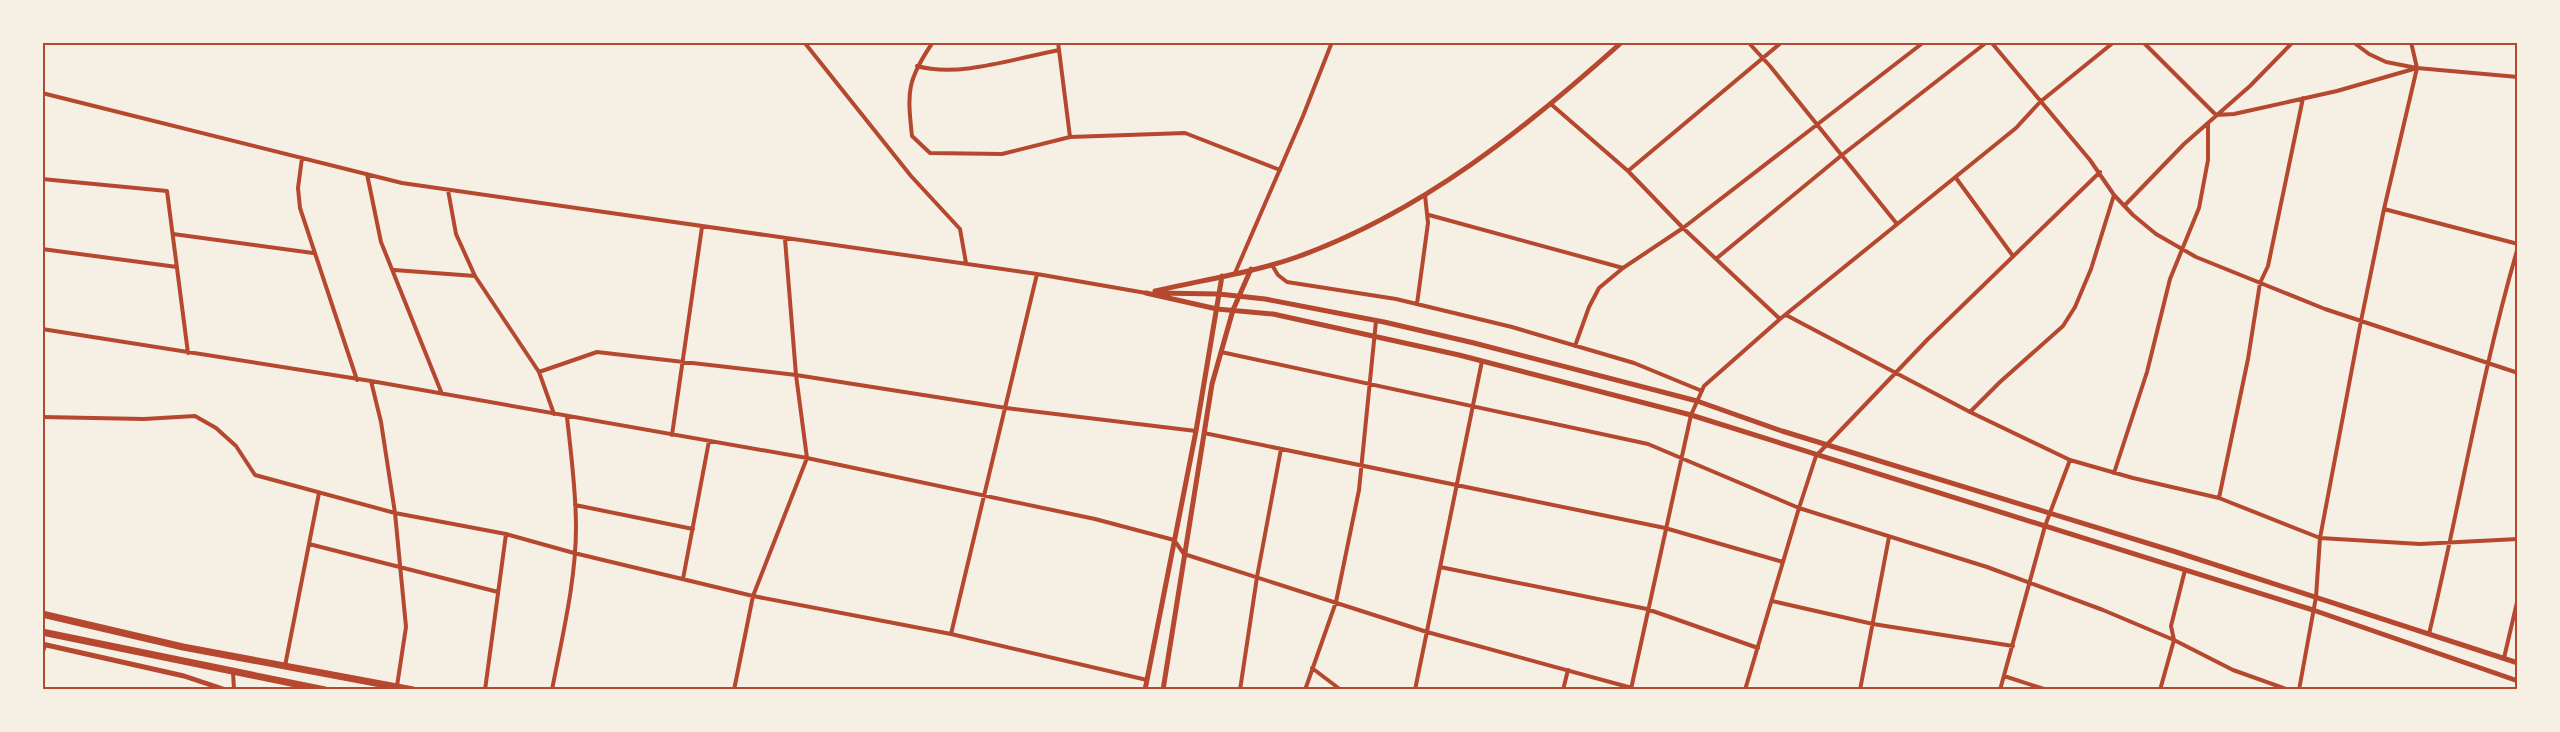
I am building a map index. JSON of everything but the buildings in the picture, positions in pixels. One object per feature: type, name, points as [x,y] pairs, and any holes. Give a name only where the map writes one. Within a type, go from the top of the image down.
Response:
[{"type":"highway","points":[[42,614],[183,647],[413,690]]},
{"type":"highway","points":[[42,632],[326,690]]},
{"type":"street","points":[[804,42],[911,176],[960,229],[966,264]]},
{"type":"street","points":[[933,42],[916,66],[907,97],[912,136],[930,153],[1002,154],[1070,137],[1185,133],[1280,170]]},
{"type":"street","points":[[1058,42],[1070,137]]},
{"type":"street","points":[[1235,273],[1332,42]]},
{"type":"street","points":[[1146,293],[1272,265],[1371,225],[1453,178],[1552,105],[1622,42]]},
{"type":"street","points":[[1748,42],[1897,224]]},
{"type":"street","points":[[1628,171],[1782,42]]},
{"type":"street","points":[[1575,346],[1588,307],[1599,288],[1623,268],[1683,228],[1924,42]]},
{"type":"street","points":[[1717,258],[1842,155],[1989,42],[2014,68],[2100,172],[2114,195],[2156,234],[2196,256],[2325,309],[2518,372]]},
{"type":"street","points":[[42,329],[371,381],[807,458],[1095,519],[1174,540],[1184,554],[1427,632],[1631,689],[1691,415],[1704,386],[1780,319],[2016,128],[2040,102],[2114,42]]},
{"type":"street","points":[[2143,42],[2216,115]]},
{"type":"street","points":[[2125,205],[2293,42]]},
{"type":"street","points":[[2353,42],[2368,54],[2386,62],[2416,69],[2518,77]]},
{"type":"street","points":[[2299,690],[2316,597],[2320,538],[2361,321],[2416,69],[2411,42]]},
{"type":"street","points":[[916,66],[931,70],[961,69],[1059,50]]},
{"type":"street","points":[[2216,115],[2303,98],[2416,69]]},
{"type":"street","points":[[42,93],[402,183],[1037,274],[1146,293],[1217,309],[1273,314],[1482,361],[1691,415],[2313,610],[2518,681]]},
{"type":"street","points":[[2219,498],[2248,359],[2260,283],[2268,266],[2303,98]]},
{"type":"street","points":[[1552,105],[1628,171],[1683,228],[1780,319]]},
{"type":"street","points":[[2114,472],[2148,372],[2170,279],[2199,208],[2208,160],[2208,123]]},
{"type":"street","points":[[302,158],[298,188],[300,208],[357,380]]},
{"type":"street","points":[[1745,690],[1798,508],[1816,456],[2013,256],[2100,172]]},
{"type":"street","points":[[367,174],[381,242],[442,394]]},
{"type":"street","points":[[1956,178],[2013,256]]},
{"type":"street","points":[[42,179],[167,191],[188,353]]},
{"type":"street","points":[[448,190],[456,234],[476,276],[539,372],[554,415]]},
{"type":"street","points":[[1417,304],[1429,215],[1425,195]]},
{"type":"street","points":[[1970,412],[2063,326],[2075,307],[2091,269],[2114,195]]},
{"type":"street","points":[[2384,209],[2518,245],[2487,362],[2451,543],[2429,634]]},
{"type":"street","points":[[1429,215],[1623,268]]},
{"type":"street","points":[[672,435],[702,227]]},
{"type":"street","points":[[173,234],[314,253]]},
{"type":"street","points":[[734,690],[753,596],[807,458],[796,375],[785,239]]},
{"type":"street","points":[[42,249],[177,267]]},
{"type":"street","points":[[1272,265],[1278,275],[1287,282],[1417,304],[1512,327],[1634,363],[1702,391]]},
{"type":"street","points":[[1162,690],[1212,384],[1233,310],[1251,269]]},
{"type":"street","points":[[394,270],[476,276]]},
{"type":"street","points":[[951,634],[1037,274]]},
{"type":"street","points":[[1145,690],[1196,431],[1222,276]]},
{"type":"street","points":[[1146,293],[1239,296],[1376,321],[1473,343],[1697,401],[1826,445],[2051,512],[2518,663]]},
{"type":"street","points":[[1786,315],[1895,374],[2070,460],[2219,498],[2320,538],[2420,544],[2518,539]]},
{"type":"street","points":[[1305,690],[1336,602],[1362,465],[1376,321]]},
{"type":"street","points":[[539,372],[597,352],[796,375],[1006,408],[1196,431]]},
{"type":"street","points":[[1221,352],[1473,404],[1648,444],[1798,508],[1987,567],[2174,640],[2233,670],[2289,690]]},
{"type":"street","points":[[1415,690],[1482,361]]},
{"type":"street","points":[[371,381],[381,422],[395,513],[406,627],[396,687]]},
{"type":"street","points":[[42,417],[144,419],[195,416],[216,428],[236,446],[255,475],[319,493],[395,513],[506,534],[574,553],[753,596],[951,634],[1147,680]]},
{"type":"street","points":[[552,690],[574,553],[575,505],[567,417]]},
{"type":"street","points":[[1204,433],[1362,465],[1456,487],[1665,528],[1783,562]]},
{"type":"street","points":[[683,579],[709,441]]},
{"type":"street","points":[[1240,690],[1257,577],[1281,449]]},
{"type":"street","points":[[2000,690],[2031,584],[2045,526],[2070,460]]},
{"type":"street","points":[[285,666],[319,493]]},
{"type":"street","points":[[575,505],[693,529]]},
{"type":"street","points":[[485,690],[506,534]]},
{"type":"street","points":[[1860,690],[1889,537]]},
{"type":"street","points":[[309,544],[498,592]]},
{"type":"street","points":[[1440,567],[1647,609],[1758,648]]},
{"type":"street","points":[[2160,690],[2174,640],[2171,626],[2186,570]]},
{"type":"street","points":[[2504,658],[2518,598]]},
{"type":"street","points":[[1772,601],[1873,624],[2013,646]]},
{"type":"street","points":[[42,655],[43,645],[184,676],[213,688],[226,690]]},
{"type":"street","points":[[1312,668],[1341,690]]},
{"type":"street","points":[[1563,690],[1568,670]]},
{"type":"street","points":[[233,672],[234,690]]},
{"type":"street","points":[[2004,676],[2047,690]]}]
